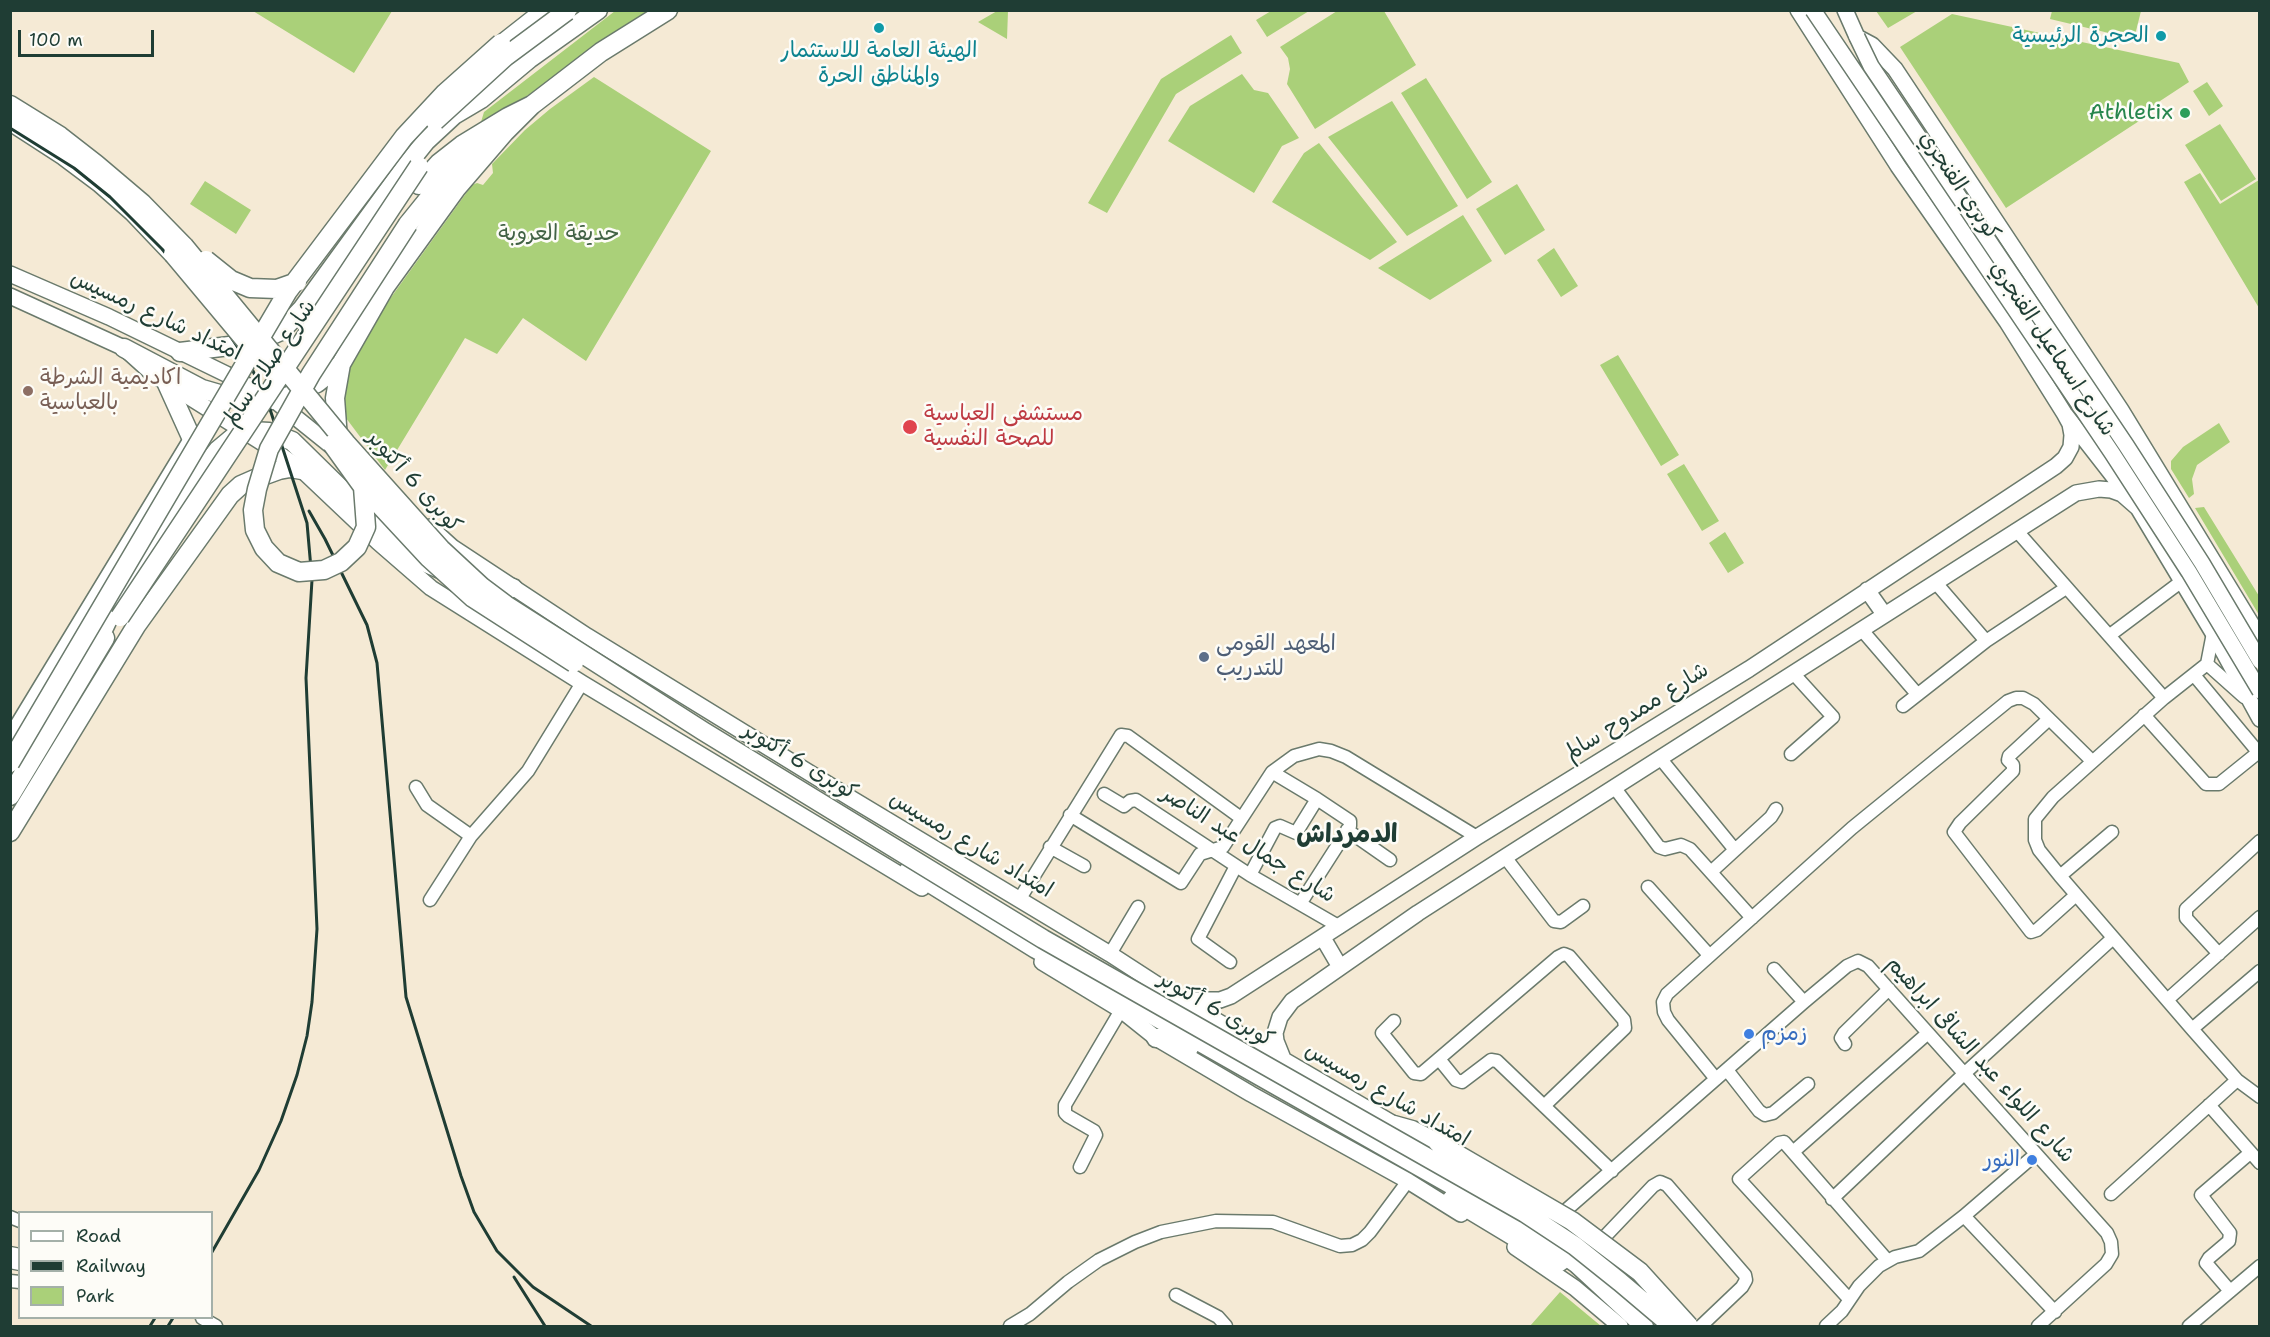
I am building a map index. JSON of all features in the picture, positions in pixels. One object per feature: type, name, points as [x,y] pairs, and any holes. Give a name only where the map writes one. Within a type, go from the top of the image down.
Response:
[{"type":"highway","name":"شارع صلاح سالم","points":[[10,832],[92,696],[102,661],[122,619],[419,166],[465,108],[481,99],[529,59],[598,10]]},
{"type":"highway","name":"شارع صلاح سالم","points":[[10,796],[99,646],[122,619],[429,173],[451,153],[508,117],[532,105],[601,52],[668,10]]},
{"type":"highway","points":[[184,246],[231,280],[250,288],[277,289],[302,280],[322,263],[405,154],[436,120],[493,67],[567,11]]},
{"type":"highway","points":[[10,763],[288,291],[404,137],[456,83],[501,43]]},
{"type":"highway","name":"كوبرى 6 أكتوبر","points":[[10,105],[60,136],[96,164],[136,198],[184,246],[346,443],[441,549],[506,604],[703,731],[1043,939],[1525,1214],[1582,1252],[1672,1326]]},
{"type":"highway","points":[[124,348],[176,377],[216,394],[240,400],[274,400],[290,396],[317,383],[344,357],[385,287],[440,211],[493,146],[532,105]]},
{"type":"highway","points":[[180,352],[238,346],[263,340],[281,331],[302,309],[412,157],[433,134],[465,108]]},
{"type":"highway","points":[[363,487],[366,527],[357,547],[342,562],[324,570],[299,572],[278,563],[264,548],[255,530],[254,510],[268,449],[311,375],[408,224],[463,161],[508,117]]},
{"type":"highway","name":"كوبرى 6 أكتوبر","points":[[10,121],[88,173],[148,228],[173,254],[329,440],[363,487],[429,558],[473,598],[1036,949],[1505,1216],[1577,1263],[1644,1326]]},
{"type":"highway","points":[[302,309],[314,332],[324,341],[336,347],[344,357]]},
{"type":"highway","points":[[340,453],[335,398],[344,357]]},
{"type":"highway","points":[[167,384],[191,437],[195,466],[193,481]]},
{"type":"highway","points":[[99,646],[102,632],[111,613],[193,481],[229,440],[244,432],[269,432],[292,441],[393,540],[417,559],[459,576],[513,588]]},
{"type":"highway","points":[[92,696],[136,626],[230,495],[241,485],[257,478],[290,468],[302,470]]},
{"type":"highway","points":[[193,481],[203,476],[221,479],[230,495]]},
{"type":"highway","points":[[1156,1038],[1178,1041],[1391,1162],[1548,1257],[1565,1263],[1577,1263]]},
{"type":"highway","points":[[1394,1125],[1412,1130],[1438,1143],[1572,1221],[1640,1272],[1689,1326]]},
{"type":"main road","points":[[501,43],[543,10]]},
{"type":"main road","name":"شارع اسماعيل الفنجري","points":[[1798,10],[1898,166],[2007,322],[2064,413],[2139,508],[2213,633],[2259,719]]},
{"type":"main road","name":"كوبري الفنجري","points":[[1813,10],[2112,453],[2189,572],[2259,691]]},
{"type":"main road","name":"شارع اسماعيل الفنجري","points":[[1845,10],[1857,37],[1872,45],[1894,69],[2111,395],[2182,508],[2259,638]]},
{"type":"main road","name":"كوبري الفنجري","points":[[1857,37],[1871,66],[2196,553],[2259,661]]},
{"type":"main road","name":"امتداد شارع رمسيس","points":[[10,274],[84,306],[274,400],[384,486],[452,547],[513,588],[852,800],[1284,1061],[1554,1220],[1594,1248],[1694,1326]]},
{"type":"main road","name":"امتداد شارع رمسيس","points":[[10,296],[124,348],[167,384],[302,470],[378,542],[431,588],[582,683],[1121,1011],[1156,1038],[1251,1094],[1408,1181],[1550,1270],[1620,1326]]},
{"type":"main road","points":[[2007,322],[2030,315],[2045,298]]},
{"type":"main road","points":[[2023,347],[2027,338],[2038,327],[2054,322],[2062,323]]},
{"type":"main road","points":[[1284,1061],[1275,1033],[1280,1017],[1292,1001],[1505,857],[2109,470],[2118,454],[2121,437],[2111,395]]},
{"type":"main road","name":"شارع ممدوح سالم","points":[[1181,999],[1220,1000],[1231,996],[1477,837],[1749,669],[2056,466],[2065,458],[2071,447],[2073,435],[2064,413]]},
{"type":"main road","points":[[2076,493],[2099,489],[2111,490],[2122,494],[2139,508]]},
{"type":"main road","points":[[1868,590],[1884,614]]},
{"type":"main road","points":[[1749,669],[1765,691]]},
{"type":"main road","points":[[636,715],[654,717],[666,711],[670,705],[669,696],[660,681]]},
{"type":"main road","points":[[823,828],[822,819],[826,809],[842,799],[852,800]]},
{"type":"main road","points":[[1323,938],[1340,967]]},
{"type":"street","points":[[10,735],[191,437]]},
{"type":"street","points":[[2016,530],[2164,698]]},
{"type":"street","points":[[2110,635],[2182,581]]},
{"type":"street","points":[[1936,582],[1986,641]]},
{"type":"street","points":[[1903,706],[1986,641],[2066,588]]},
{"type":"street","points":[[1861,629],[1917,694]]},
{"type":"street","points":[[2213,633],[2207,664],[2144,715],[2053,797],[2035,819],[2035,840],[2039,849],[2060,876],[2192,1029],[2237,1080],[2259,1097]]},
{"type":"street","points":[[2207,664],[2252,705]]},
{"type":"street","points":[[1791,754],[1833,717],[1793,673]]},
{"type":"street","points":[[2144,715],[2206,784],[2219,784],[2259,751],[2194,675]]},
{"type":"street","points":[[430,900],[471,836],[528,771],[582,683]]},
{"type":"street","points":[[1716,1079],[1668,1020],[1663,1002],[1667,994],[1677,982],[1852,828],[2008,701],[2016,698],[2029,700],[2092,761]]},
{"type":"street","points":[[2049,719],[2009,756],[2008,760],[2013,765],[2013,771],[1960,823],[1954,832],[2031,932],[2037,930],[2076,895]]},
{"type":"street","points":[[1019,900],[1117,737],[1124,735],[1241,818]]},
{"type":"street","points":[[1070,815],[1179,883],[1183,882],[1200,854],[1223,847],[1272,772],[1304,752],[1319,749],[1331,751],[1346,758],[1477,837]]},
{"type":"street","points":[[1660,758],[1735,850]]},
{"type":"street","points":[[1272,772],[1350,822],[1300,904]]},
{"type":"street","points":[[416,787],[427,805],[471,836]]},
{"type":"street","points":[[1614,787],[1659,847],[1665,849],[1678,845],[1686,846],[1752,918]]},
{"type":"street","name":"شارع جمال عبد الناصر","points":[[1104,794],[1124,806],[1136,800],[1250,875],[1340,927]]},
{"type":"street","points":[[1250,875],[1275,828],[1280,826],[1296,834],[1317,799]]},
{"type":"street","points":[[1711,872],[1771,817],[1776,809]]},
{"type":"street","points":[[1347,830],[1390,860]]},
{"type":"street","points":[[2060,876],[2112,832]]},
{"type":"street","points":[[2218,954],[2186,918],[2186,909],[2258,846]]},
{"type":"street","points":[[1050,847],[1084,866]]},
{"type":"street","points":[[1505,857],[1554,921],[1561,922],[1583,906]]},
{"type":"street","points":[[1230,962],[1198,939],[1236,866]]},
{"type":"street","points":[[1648,887],[1709,955]]},
{"type":"street","points":[[1110,954],[1138,907]]},
{"type":"street","points":[[2167,1000],[2259,916]]},
{"type":"street","points":[[1832,1199],[1965,1073],[2113,938]]},
{"type":"street","points":[[1394,1021],[1382,1032],[1414,1073],[1421,1074],[1558,957],[1564,954],[1569,956],[1624,1020],[1625,1028],[1544,1106]]},
{"type":"street","name":"شارع اللواء عبد الشافى ابراهيم","points":[[1554,1220],[1804,1002],[1854,962],[1864,962],[2107,1233],[2111,1242],[2112,1254],[2106,1264],[2038,1326]]},
{"type":"street","points":[[1774,969],[1804,1002]]},
{"type":"street","points":[[2192,1029],[2259,971]]},
{"type":"street","points":[[1845,1044],[1841,1038],[1844,1033],[1889,989]]},
{"type":"street","points":[[1080,1167],[1096,1135],[1094,1131],[1068,1116],[1064,1109],[1065,1105],[1121,1011]]},
{"type":"street","points":[[1793,1152],[1928,1033]]},
{"type":"street","points":[[1439,1059],[1456,1080],[1462,1082],[1491,1060],[1497,1061],[1612,1171]]},
{"type":"street","points":[[1727,1070],[1759,1111],[1765,1115],[1773,1113],[1808,1084]]},
{"type":"street","points":[[2111,1194],[2237,1080]]},
{"type":"street","points":[[2209,1105],[2259,1163]]},
{"type":"street","points":[[1849,1299],[1739,1179],[1780,1142],[1785,1143],[1887,1260]]},
{"type":"street","points":[[2230,1291],[2206,1263],[2229,1241],[2230,1233],[2201,1195],[2250,1153]]},
{"type":"street","points":[[1826,1326],[1842,1311],[1858,1286],[1887,1260],[1919,1251],[2036,1154]]},
{"type":"street","points":[[1010,1326],[1030,1314],[1099,1260],[1161,1232],[1216,1221],[1274,1222],[1340,1246],[1352,1245],[1362,1240],[1370,1232],[1408,1181]]},
{"type":"street","points":[[1594,1248],[1653,1186],[1660,1182],[1666,1185],[1745,1275],[1746,1280],[1742,1287],[1701,1326]]},
{"type":"street","points":[[1964,1216],[2055,1312]]},
{"type":"street","points":[[2189,1326],[2259,1266]]},
{"type":"street","points":[[1176,1295],[1218,1317],[1226,1326]]},
{"type":"green space","points":[[253,11],[392,11],[354,73]]},
{"type":"green space","points":[[615,11],[654,11],[485,124],[481,122],[484,112]]},
{"type":"green space","points":[[997,11],[1008,11],[1007,39],[978,22]]},
{"type":"green space","points":[[1271,11],[1309,11],[1267,37],[1256,20]]},
{"type":"green space","points":[[1337,11],[1384,11],[1416,65],[1315,129],[1287,84],[1290,69],[1288,58],[1280,47]]},
{"type":"green space","points":[[1876,11],[1917,11],[1888,28]]},
{"type":"green space","points":[[2052,11],[2141,11],[2134,39],[2050,19]]},
{"type":"green space","points":[[1952,14],[2179,63],[2189,82],[2157,103],[2159,108],[2006,208],[1900,47]]},
{"type":"green space","points":[[1231,35],[1242,53],[1176,94],[1107,213],[1088,203],[1161,79]]},
{"type":"green space","points":[[1242,74],[1254,90],[1268,93],[1299,138],[1282,146],[1254,193],[1168,141],[1190,106]]},
{"type":"green space","name":"حديقة العروبة","points":[[594,77],[711,151],[586,361],[523,318],[497,354],[465,338],[385,470],[346,418],[343,379],[361,339],[472,185],[477,183],[483,185],[493,173],[492,164],[525,130]]},
{"type":"green space","points":[[1426,78],[1492,182],[1467,199],[1401,93]]},
{"type":"green space","points":[[2207,82],[2223,106],[2209,116],[2193,91]]},
{"type":"green space","points":[[1392,101],[1458,206],[1407,236],[1328,137]]},
{"type":"green space","points":[[2220,124],[2256,179],[2221,201],[2185,145]]},
{"type":"green space","points":[[1319,143],[1397,242],[1370,260],[1272,202],[1304,153]]},
{"type":"green space","points":[[2200,173],[2220,204],[2259,180],[2259,308],[2184,182]]},
{"type":"green space","points":[[205,181],[251,210],[236,234],[190,204]]},
{"type":"green space","points":[[1517,184],[1545,230],[1505,255],[1476,209]]},
{"type":"green space","points":[[1463,215],[1492,261],[1430,300],[1378,268]]},
{"type":"green space","points":[[1554,248],[1578,286],[1561,297],[1537,260]]},
{"type":"green space","points":[[1618,355],[1679,455],[1661,466],[1600,365]]},
{"type":"green space","points":[[2219,423],[2230,442],[2197,465],[2192,479],[2194,494],[2189,498],[2171,469],[2171,461],[2183,447]]},
{"type":"green space","points":[[1684,464],[1719,521],[1702,531],[1667,474]]},
{"type":"green space","points":[[2204,507],[2259,596],[2259,615],[2195,508]]},
{"type":"green space","points":[[1725,532],[1744,563],[1728,573],[1709,543]]},
{"type":"green space","points":[[1560,1292],[1601,1326],[1530,1326]]},
{"type":"railway","points":[[10,128],[74,168],[110,197],[162,249],[215,313],[252,369],[267,400],[307,523],[312,580],[306,678],[317,929],[312,1002],[307,1036],[297,1075],[281,1121],[259,1170],[213,1250]]},
{"type":"railway","points":[[309,511],[367,625],[377,663],[406,997],[461,1176],[474,1212],[497,1251],[533,1287],[591,1326]]},
{"type":"railway","points":[[514,1277],[545,1326]]},
{"type":"railway","points":[[150,1326],[154,1319]]},
{"type":"railway","points":[[168,1326],[172,1319]]},
{"type":"place","name":"الهيئة العامة للاستثمار والمناطق الحرة","points":[[879,28]]},
{"type":"place","name":"الحجرة الرئيسية","points":[[2161,36]]},
{"type":"place","name":"Athletix","points":[[2185,113]]},
{"type":"place","name":"اكاديمية الشرطة بالعباسية","points":[[28,391]]},
{"type":"place","name":"مستشفى العباسية للصحة النفسية","points":[[910,427]]},
{"type":"place","name":"المعهد القومى للتدريب","points":[[1204,657]]},
{"type":"place","name":"زمزم","points":[[1749,1034]]},
{"type":"place","name":"النور","points":[[2032,1160]]},
{"type":"district","name":"الدمرداش","points":[[1347,835]]}]
